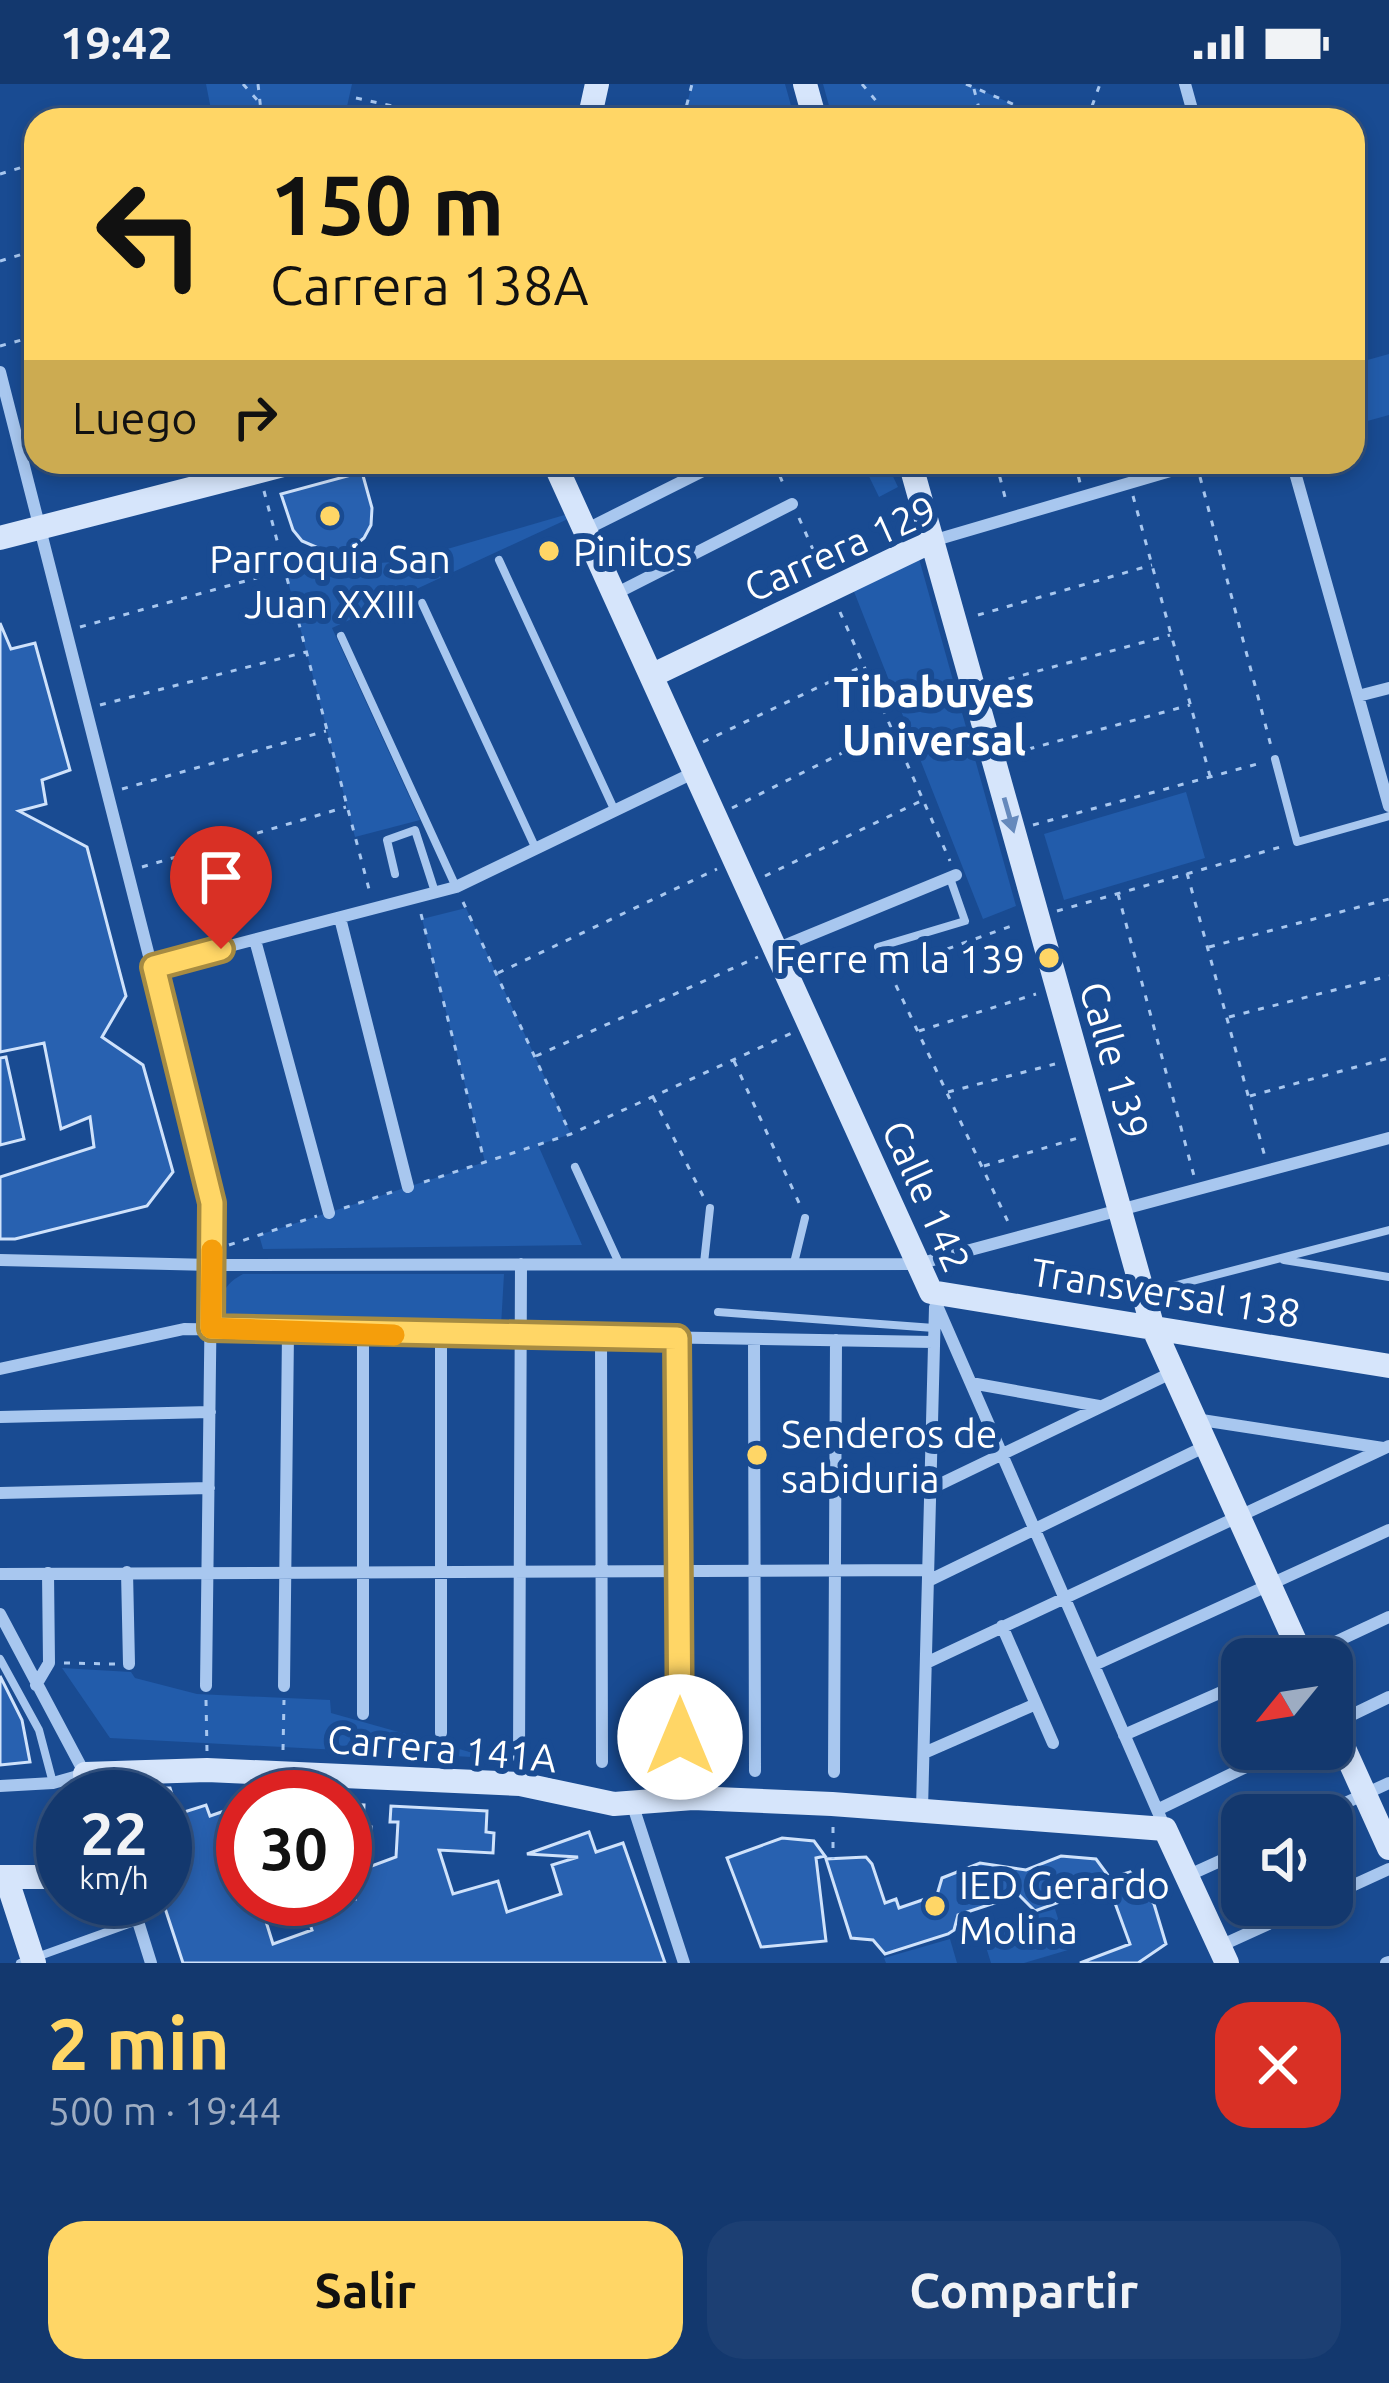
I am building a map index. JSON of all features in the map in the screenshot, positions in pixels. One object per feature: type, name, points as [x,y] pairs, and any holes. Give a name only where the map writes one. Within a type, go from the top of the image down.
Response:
[{"type":"street","points":[[0,373],[24,466]]},
{"type":"street","points":[[26,474],[207,1172],[212,1258],[206,1686]]},
{"type":"street","points":[[0,538],[247,474]]},
{"type":"street","name":"Calle 142","points":[[559,474],[918,1264],[1223,1955]]},
{"type":"street","points":[[585,530],[697,474]]},
{"type":"street","name":"Calle 139","points":[[913,474],[1152,1325],[1292,1638]]},
{"type":"street","name":"Carrera 129","points":[[652,675],[932,541],[1160,474]]},
{"type":"street","points":[[1295,474],[1389,806]]},
{"type":"street","points":[[615,594],[792,503]]},
{"type":"street","points":[[1358,696],[1389,688]]},
{"type":"street","points":[[154,967],[456,887],[615,811],[691,761]]},
{"type":"street","points":[[776,949],[953,876]]},
{"type":"street","points":[[340,918],[409,1187]]},
{"type":"street","points":[[256,940],[329,1213]]},
{"type":"street","points":[[0,1260],[918,1264],[1389,1138]]},
{"type":"street","points":[[520,1758],[521,1264]]},
{"type":"street","points":[[922,1809],[933,1298]]},
{"type":"street","name":"Transversal 138","points":[[933,1298],[1152,1325],[1389,1366]]},
{"type":"street","points":[[0,1369],[124,1340],[211,1328],[836,1340],[933,1335]]},
{"type":"street","points":[[284,1686],[288,1332]]},
{"type":"street","points":[[363,1714],[364,1334]]},
{"type":"street","points":[[441,1335],[441,1732]]},
{"type":"street","points":[[601,1337],[602,1762]]},
{"type":"street","points":[[677,1338],[680,1778]]},
{"type":"street","points":[[754,1339],[754,1771]]},
{"type":"street","points":[[834,1772],[836,1340]]},
{"type":"street","points":[[930,1489],[1173,1372]]},
{"type":"street","points":[[970,1383],[1101,1407]]},
{"type":"street","points":[[0,1417],[210,1412]]},
{"type":"street","points":[[1194,1419],[1386,1447]]},
{"type":"street","points":[[0,1574],[835,1569],[928,1576],[1206,1446]]},
{"type":"street","points":[[926,1664],[1386,1447]]},
{"type":"street","points":[[0,1493],[209,1488]]},
{"type":"street","points":[[1094,1665],[1389,1531]]},
{"type":"street","points":[[127,1572],[129,1664]]},
{"type":"street","points":[[36,1685],[49,1663],[48,1573]]},
{"type":"street","points":[[1344,1638],[1389,1617]]},
{"type":"street","points":[[1,1618],[82,1770]]},
{"type":"street","points":[[1002,1626],[1053,1743]]},
{"type":"street","points":[[1124,1735],[1221,1692]]},
{"type":"street","points":[[1353,1714],[1389,1697]]},
{"type":"street","points":[[924,1753],[1036,1704]]},
{"type":"street","points":[[1353,1769],[1389,1848]]},
{"type":"street","name":"Carrera 141A","points":[[192,1772],[216,1770]]},
{"type":"street","points":[[1161,1820],[1247,1770]]},
{"type":"street","name":"Carrera 141A","points":[[372,1777],[520,1784],[595,1801],[693,1798],[1161,1820]]},
{"type":"street","points":[[1353,1799],[1389,1783]]},
{"type":"street","name":"Carrera 141A","points":[[0,1786],[36,1784]]},
{"type":"street","points":[[632,1803],[684,1963]]},
{"type":"street","points":[[1187,1876],[1221,1860]]},
{"type":"street","points":[[1353,1885],[1389,1869]]},
{"type":"street","points":[[29,1961],[2,1878],[36,1877]]},
{"type":"street","points":[[140,1926],[151,1963]]},
{"type":"street","points":[[1223,1955],[1273,1926]]},
{"type":"lane","points":[[499,560],[615,811]]},
{"type":"lane","points":[[422,603],[536,848]]},
{"type":"lane","points":[[341,636],[456,887]]},
{"type":"lane","points":[[1275,759],[1297,842],[1389,816]]},
{"type":"lane","points":[[395,874],[386,839],[415,830],[435,892]]},
{"type":"lane","points":[[878,947],[965,921],[953,876]]},
{"type":"lane","points":[[575,1167],[620,1264]]},
{"type":"lane","points":[[704,1264],[710,1208]]},
{"type":"lane","points":[[794,1264],[805,1218]]},
{"type":"lane","points":[[1143,1294],[1389,1230]]},
{"type":"lane","points":[[1278,1259],[1389,1277]]},
{"type":"lane","points":[[718,1312],[933,1335]]},
{"type":"lane","points":[[0,1659],[39,1730],[50,1770]]},
{"type":"lane","points":[[29,1961],[124,1926]]},
{"type":"path","points":[[243,84],[263,108]]},
{"type":"path","points":[[258,84],[259,108]]},
{"type":"path","points":[[862,84],[882,108]]},
{"type":"path","points":[[966,84],[1022,108]]},
{"type":"path","points":[[974,87],[979,108]]},
{"type":"path","points":[[356,98],[401,108]]},
{"type":"path","points":[[260,474],[374,908]]},
{"type":"path","points":[[779,474],[953,876]]},
{"type":"path","points":[[999,474],[1011,518]]},
{"type":"path","points":[[1078,474],[1084,496]]},
{"type":"path","points":[[1025,827],[1275,759],[1202,474]]},
{"type":"path","points":[[1129,483],[1210,776]]},
{"type":"path","points":[[970,618],[1152,566]]},
{"type":"path","points":[[67,630],[285,570]]},
{"type":"path","points":[[986,685],[1171,634]]},
{"type":"path","points":[[87,709],[307,652]]},
{"type":"path","points":[[691,761],[864,665]]},
{"type":"path","points":[[1006,755],[1190,705]]},
{"type":"path","points":[[716,815],[892,728]]},
{"type":"path","points":[[109,792],[328,731]]},
{"type":"path","points":[[747,885],[923,800]]},
{"type":"path","points":[[129,870],[347,807]]},
{"type":"path","points":[[1049,914],[1297,842]]},
{"type":"path","points":[[496,974],[736,860]]},
{"type":"path","points":[[1187,873],[1269,1170]]},
{"type":"path","points":[[456,887],[571,1134]]},
{"type":"path","points":[[1118,894],[1197,1190]]},
{"type":"path","points":[[417,897],[485,1162]]},
{"type":"path","points":[[1207,948],[1389,898]]},
{"type":"path","points":[[889,970],[1025,922]]},
{"type":"path","points":[[878,947],[1016,1238]]},
{"type":"path","points":[[535,1057],[776,949]]},
{"type":"path","points":[[1227,1017],[1389,976]]},
{"type":"path","points":[[918,1031],[1043,991]]},
{"type":"path","points":[[212,1258],[329,1213],[571,1134],[810,1024]]},
{"type":"path","points":[[1249,1096],[1389,1058]]},
{"type":"path","points":[[733,1060],[805,1218]]},
{"type":"path","points":[[946,1092],[1064,1062]]},
{"type":"path","points":[[653,1096],[710,1208]]},
{"type":"path","points":[[982,1167],[1085,1136]]},
{"type":"path","points":[[49,1663],[129,1664]]},
{"type":"path","points":[[206,1686],[208,1770]]},
{"type":"path","points":[[283,1770],[284,1686]]},
{"type":"path","points":[[362,1770],[363,1714]]},
{"type":"path","points":[[833,1826],[833,1859]]},
{"type":"shaded area","points":[[206,84],[352,84],[347,108],[211,108]]},
{"type":"shaded area","points":[[692,84],[785,84],[792,108],[686,108]]},
{"type":"shaded area","points":[[823,84],[966,84],[1022,108],[830,108]]},
{"type":"shaded area","points":[[1389,354],[1389,415],[1365,422],[1365,361]]},
{"type":"shaded area","points":[[868,474],[892,474],[898,487],[879,497]]},
{"type":"shaded area","points":[[568,514],[570,518],[332,628],[420,820],[355,837],[285,570],[406,561]]},
{"type":"shaded area","points":[[918,555],[1016,906],[983,919],[853,589]]},
{"type":"shaded area","points":[[1186,792],[1205,858],[1064,900],[1044,834]]},
{"type":"shaded area","points":[[466,908],[571,1134],[538,1145],[582,1245],[263,1249],[259,1235],[485,1162],[422,919]]},
{"type":"shaded area","points":[[243,1274],[504,1274],[501,1326],[223,1319],[224,1292]]},
{"type":"shaded area","points":[[62,1668],[131,1672],[135,1678],[197,1694],[330,1700],[331,1713],[491,1758],[110,1738]]},
{"type":"shaded area","points":[[1055,1909],[1068,1950],[1024,1963],[991,1963],[981,1931]]},
{"type":"shaded area","points":[[950,1939],[957,1963],[886,1963],[884,1958]]},
{"type":"building","name":"Parroquia San Juan XXIII","points":[[363,474],[372,508],[371,525],[352,548],[332,554],[302,541],[293,530],[281,494]]},
{"type":"building","points":[[0,623],[11,649],[35,643],[70,770],[42,780],[46,804],[19,811],[87,847],[126,996],[102,1037],[143,1065],[173,1172],[147,1206],[15,1239],[0,1239],[0,1177],[94,1147],[90,1117],[61,1129],[44,1043],[0,1052]]},
{"type":"building","points":[[6,1057],[24,1139],[0,1145],[0,1058]]},
{"type":"building","points":[[0,1676],[22,1720],[30,1762],[0,1765]]},
{"type":"building","points":[[206,1805],[210,1816],[216,1814],[216,1926],[267,1926],[273,1944],[312,1930],[311,1926],[372,1926],[372,1866],[396,1857],[398,1822],[390,1822],[391,1806],[487,1811],[486,1832],[494,1833],[493,1853],[439,1850],[453,1894],[498,1881],[507,1912],[561,1894],[552,1865],[578,1857],[527,1854],[589,1832],[596,1852],[623,1843],[665,1963],[183,1963],[171,1926],[192,1926],[192,1810]]},
{"type":"building","points":[[782,1838],[814,1841],[825,1856],[816,1858],[826,1941],[761,1947],[727,1858]]},
{"type":"building","points":[[1061,1856],[1096,1859],[1110,1878],[1130,1872],[1154,1904],[1166,1944],[1138,1963],[1080,1963],[1130,1944],[1108,1884],[1035,1911],[1019,1895],[958,1915],[948,1934],[885,1954],[873,1940],[851,1938],[826,1859],[866,1857],[885,1903],[896,1899],[899,1908],[937,1895],[942,1878],[980,1863],[1026,1870]]},
{"type":"slow traffic","points":[[212,1250],[211,1328],[394,1335]]},
{"type":"place","name":"Parroquia San Juan XXIII","points":[[330,516]]},
{"type":"place","name":"Pinitos","points":[[549,551]]},
{"type":"place","name":"Ferre m la 139","points":[[1049,958]]},
{"type":"place","name":"Senderos de sabiduria","points":[[757,1455]]},
{"type":"place","name":"IED Gerardo Molina","points":[[935,1906]]},
{"type":"district","name":"Tibabuyes Universal","points":[[934,715]]},
{"type":"route","points":[[221,949],[154,967],[212,1203],[211,1328],[677,1338],[680,1737]]}]
